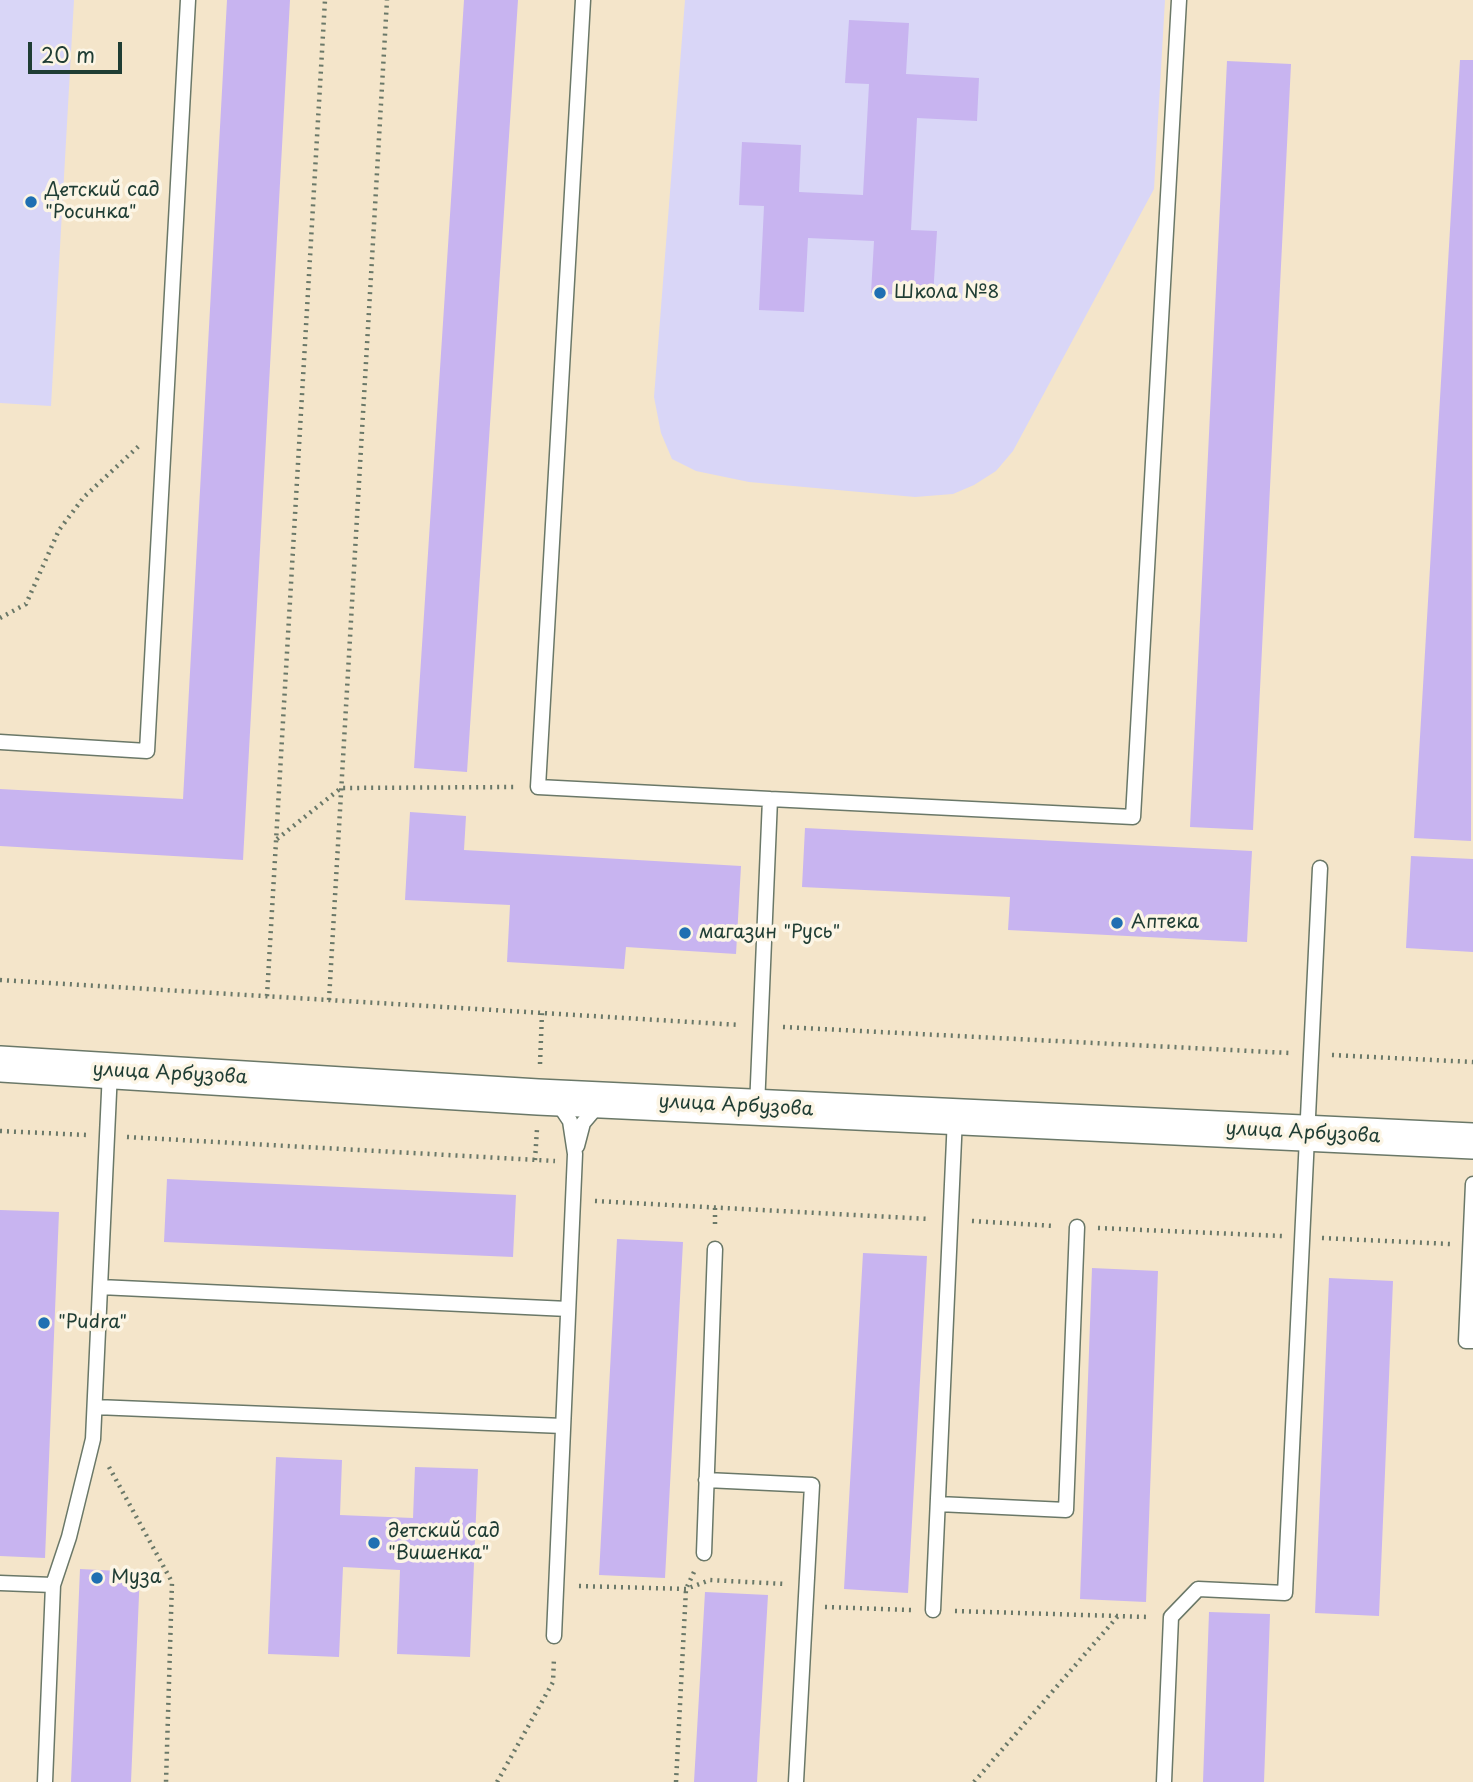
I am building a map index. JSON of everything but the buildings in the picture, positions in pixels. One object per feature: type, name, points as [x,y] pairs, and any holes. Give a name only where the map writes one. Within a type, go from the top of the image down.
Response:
[{"type":"street","name":"улица Арбузова","points":[[0,1064],[605,1100],[1473,1141]]},
{"type":"lane","points":[[0,742],[147,751],[188,0]]},
{"type":"lane","points":[[583,0],[538,787],[1133,817],[1179,0]]},
{"type":"lane","points":[[757,1107],[770,799]]},
{"type":"lane","points":[[1164,1782],[1171,1617],[1198,1589],[1285,1593],[1320,868]]},
{"type":"lane","points":[[45,1782],[52,1585],[69,1537],[93,1439],[110,1070]]},
{"type":"lane","points":[[554,1097],[570,1121],[575,1158]]},
{"type":"lane","points":[[554,1636],[575,1158],[583,1123],[593,1108],[605,1100]]},
{"type":"lane","points":[[933,1611],[956,1117]]},
{"type":"lane","points":[[1473,1184],[1466,1341],[1473,1341]]},
{"type":"lane","points":[[938,1504],[1066,1510],[1077,1227]]},
{"type":"lane","points":[[704,1553],[715,1248]]},
{"type":"lane","points":[[100,1287],[568,1310]]},
{"type":"lane","points":[[95,1407],[564,1426]]},
{"type":"lane","points":[[706,1480],[812,1485],[796,1782]]},
{"type":"lane","points":[[0,1583],[52,1585]]},
{"type":"path","points":[[267,996],[325,0]]},
{"type":"path","points":[[330,1000],[387,0]]},
{"type":"path","points":[[0,618],[26,604],[59,530],[84,497],[165,422]]},
{"type":"path","points":[[276,839],[341,788],[538,787]]},
{"type":"path","points":[[0,1131],[575,1158]]},
{"type":"path","points":[[573,1200],[1470,1245]]},
{"type":"path","points":[[93,1439],[172,1582],[166,1782]]},
{"type":"path","points":[[676,1782],[686,1590],[704,1553]]},
{"type":"path","points":[[557,1585],[686,1590],[710,1580],[785,1583],[805,1607],[1171,1617]]},
{"type":"path","points":[[974,1782],[1118,1616]]},
{"type":"path","points":[[497,1782],[553,1682],[554,1636]]},
{"type":"shaded area","name":"Детский сад \"Росинка\"","points":[[0,0],[74,0],[51,406],[0,403]]},
{"type":"shaded area","name":"Школа №8","points":[[685,0],[1165,0],[1154,189],[1013,451],[996,471],[974,485],[953,494],[915,497],[749,482],[696,471],[672,459],[661,433],[654,397]]},
{"type":"place","name":"Детский сад \"Росинка\"","points":[[31,202]]},
{"type":"place","name":"Школа №8","points":[[880,293]]},
{"type":"place","name":"Аптека","points":[[1117,923]]},
{"type":"place","name":"магазин \"Русь\"","points":[[685,933]]},
{"type":"place","name":"\"Pudra\"","points":[[44,1323]]},
{"type":"place","name":"детский сад \"Вишенка\"","points":[[374,1543]]},
{"type":"place","name":"Муза","points":[[97,1578]]}]
